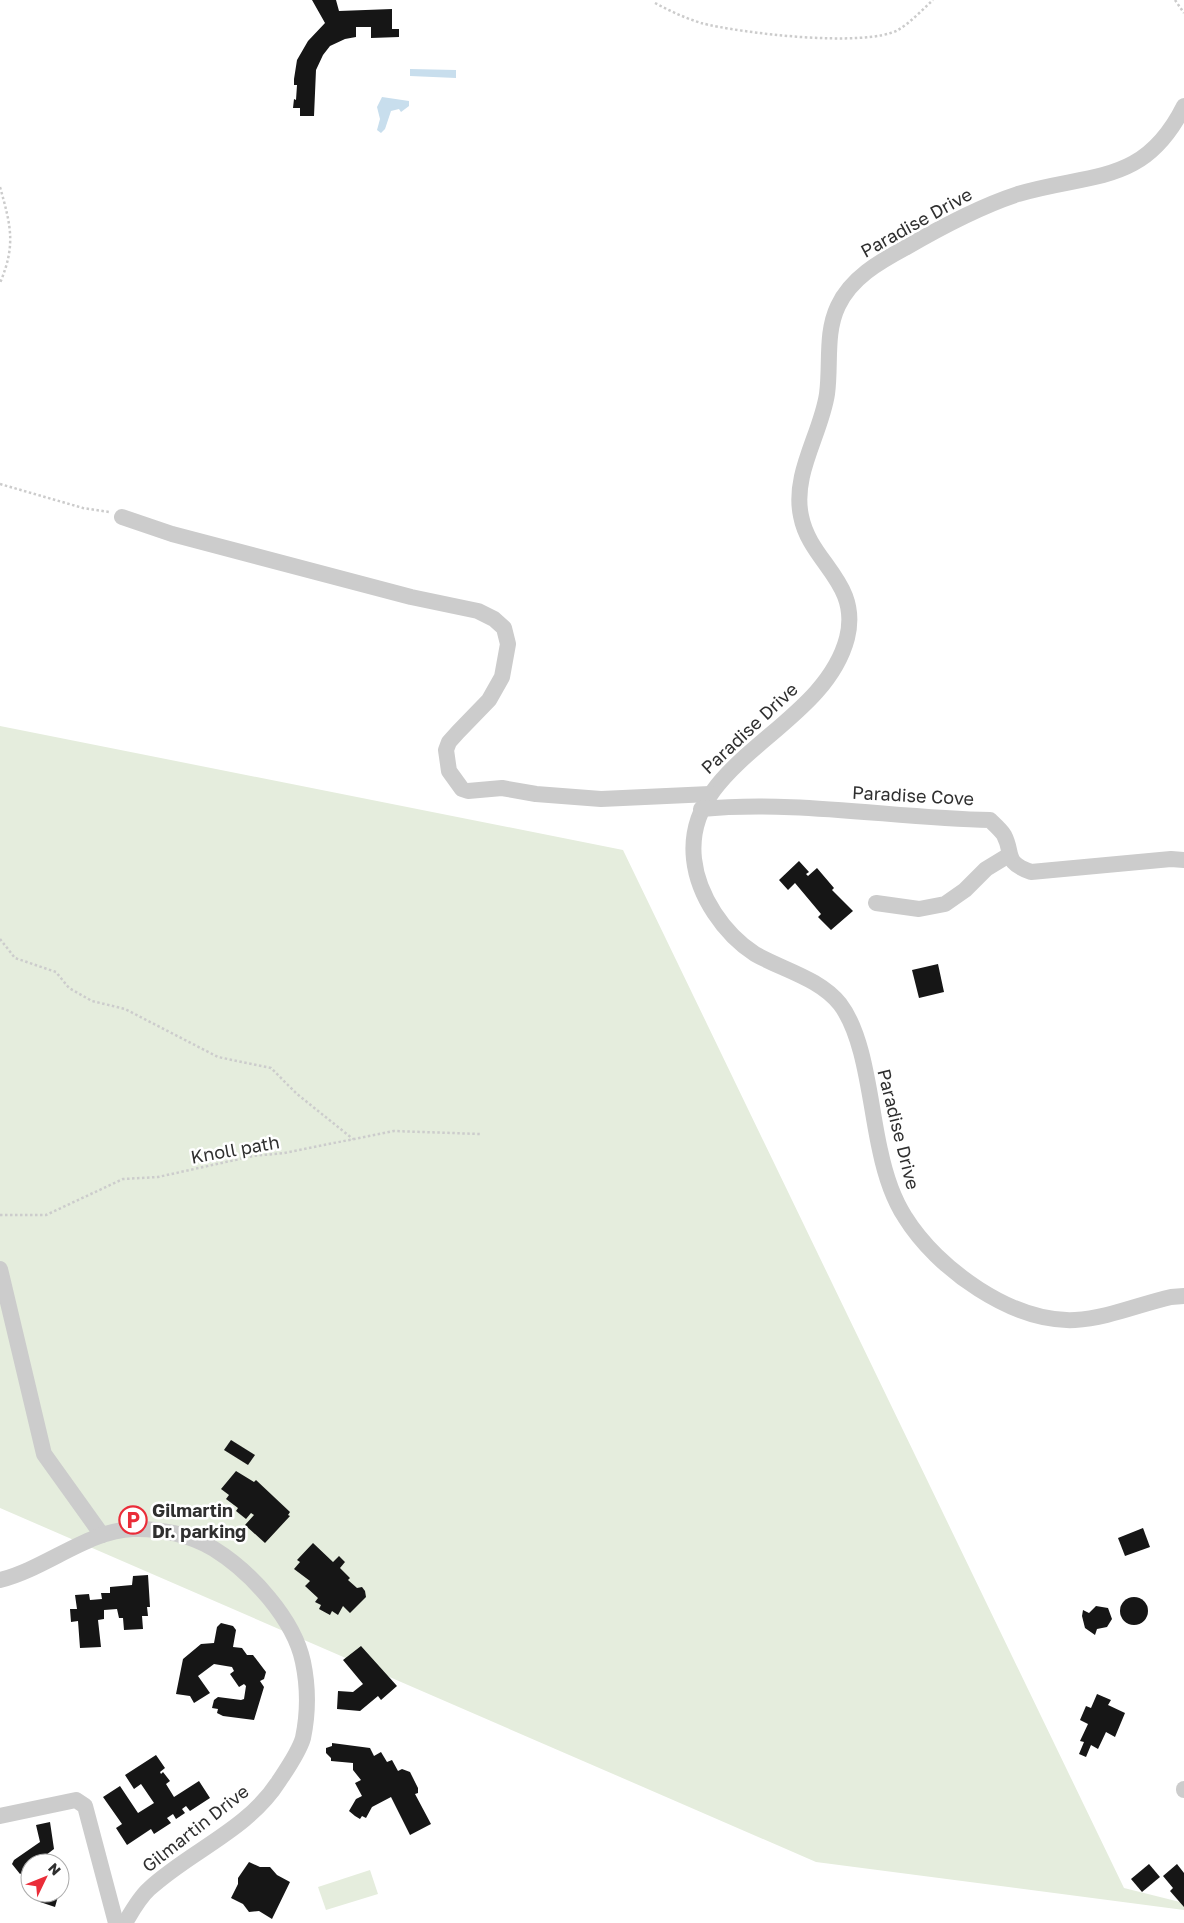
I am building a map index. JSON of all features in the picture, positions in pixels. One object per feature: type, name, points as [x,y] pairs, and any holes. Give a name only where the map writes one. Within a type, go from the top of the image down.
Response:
[{"type":"street","name":"Paradise Drive","points":[[1184,106],[1165,139],[1138,162],[1101,176],[1040,188],[994,203],[886,258],[857,280],[845,293],[832,322],[825,407],[803,472],[799,496],[801,518],[808,535],[843,588],[848,604],[847,636],[841,654],[823,685],[796,714],[735,766],[710,794],[701,809],[696,824],[693,848],[696,874],[702,890],[718,917],[736,938],[755,953],[823,988],[838,1001],[848,1018],[860,1047],[880,1151],[889,1184],[904,1216],[926,1245],[956,1272],[992,1297],[1009,1306],[1042,1318],[1078,1320],[1096,1317],[1156,1300],[1184,1296]]},
{"type":"street","points":[[122,517],[172,534],[411,598],[478,611],[494,619],[504,628],[508,644],[502,676],[490,700],[453,737],[446,750],[448,771],[462,789],[468,791],[502,788],[536,794],[601,799],[710,794]]},
{"type":"street","name":"Paradise Cove","points":[[701,809],[776,806],[932,819],[990,820],[1004,836],[1009,855],[1018,867],[1031,872],[1171,859],[1184,860]]},
{"type":"street","points":[[876,903],[919,909],[945,904],[965,890],[986,869],[1009,855]]},
{"type":"street","points":[[0,1269],[44,1454],[102,1535]]},
{"type":"street","name":"Gilmartin Drive","points":[[0,1580],[35,1568],[102,1535],[132,1529],[168,1533],[212,1548],[239,1567],[262,1590],[294,1637],[303,1662],[306,1714],[302,1740],[278,1783],[259,1805],[236,1826],[201,1852],[172,1870],[148,1890],[125,1923]]},
{"type":"street","points":[[0,1816],[76,1800],[85,1806],[116,1923]]},
{"type":"path","points":[[656,3],[676,14],[701,23],[729,28],[848,40],[874,38],[898,30],[933,0]]},
{"type":"path","points":[[1175,0],[1184,13]]},
{"type":"path","points":[[0,187],[8,215],[12,248],[0,283]]},
{"type":"path","points":[[0,484],[83,508],[114,512],[122,517]]},
{"type":"path","points":[[0,939],[16,958],[56,972],[69,988],[92,1001],[125,1009],[218,1057],[271,1068],[297,1094],[353,1139]]},
{"type":"path","name":"Knoll path","points":[[0,1215],[46,1215],[123,1179],[158,1177],[253,1156],[284,1153],[394,1131],[480,1134]]},
{"type":"green space","points":[[0,726],[623,850],[1124,1888],[1184,1903],[1184,1910],[816,1862],[0,1508]]},
{"type":"green space","points":[[370,1870],[378,1894],[326,1910],[318,1887]]},
{"type":"water","points":[[410,69],[456,70],[456,78],[410,76]]},
{"type":"water","points":[[382,97],[409,101],[409,106],[401,112],[399,109],[391,111],[385,129],[381,133],[377,130],[380,119],[377,107]]},
{"type":"building","points":[[312,0],[336,0],[339,11],[392,9],[392,29],[399,29],[399,37],[371,38],[371,27],[356,27],[356,37],[345,39],[330,46],[323,55],[316,70],[314,116],[300,116],[300,108],[293,108],[294,99],[296,100],[297,85],[294,85],[294,79],[297,60],[308,41],[325,23]]},
{"type":"building","points":[[799,861],[809,872],[806,874],[808,876],[817,868],[834,888],[832,890],[853,911],[831,930],[818,917],[821,914],[795,883],[788,890],[779,880]]},
{"type":"building","points":[[938,964],[944,992],[919,998],[912,970]]},
{"type":"building","points":[[231,1440],[255,1455],[248,1465],[224,1450]]},
{"type":"building","points":[[236,1471],[254,1482],[256,1480],[290,1512],[288,1515],[290,1516],[265,1543],[245,1525],[254,1515],[251,1513],[246,1519],[236,1511],[238,1508],[226,1499],[229,1495],[221,1489]]},
{"type":"building","points":[[1143,1528],[1150,1547],[1125,1556],[1118,1538]]},
{"type":"building","points":[[313,1543],[333,1562],[339,1556],[345,1562],[340,1568],[350,1578],[348,1580],[357,1588],[362,1587],[365,1591],[366,1597],[350,1613],[343,1606],[338,1615],[332,1611],[330,1615],[319,1609],[321,1605],[315,1602],[318,1598],[305,1586],[310,1581],[294,1569],[300,1562],[297,1560]]},
{"type":"building","points":[[148,1575],[150,1607],[147,1607],[148,1616],[142,1616],[143,1629],[124,1630],[123,1618],[119,1618],[117,1609],[104,1610],[104,1619],[98,1620],[101,1647],[80,1648],[78,1621],[71,1622],[70,1609],[77,1609],[75,1595],[89,1594],[90,1600],[102,1599],[101,1593],[110,1593],[110,1587],[132,1585],[133,1576]]},
{"type":"building","points":[[1134,1597],[1144,1601],[1148,1611],[1144,1621],[1134,1625],[1124,1621],[1120,1611],[1124,1601]]},
{"type":"building","points":[[1096,1606],[1108,1608],[1112,1619],[1107,1627],[1097,1629],[1095,1635],[1085,1628],[1082,1616],[1083,1610],[1089,1613]]},
{"type":"building","points":[[221,1623],[233,1626],[236,1630],[233,1647],[242,1648],[247,1655],[253,1655],[266,1672],[264,1679],[260,1681],[264,1687],[254,1720],[223,1716],[217,1713],[218,1709],[212,1708],[214,1700],[218,1697],[244,1699],[246,1686],[244,1684],[239,1687],[230,1674],[234,1671],[232,1667],[214,1664],[198,1676],[210,1693],[194,1703],[190,1696],[176,1694],[183,1659],[201,1644],[214,1643],[217,1627]]},
{"type":"building","points":[[361,1646],[397,1686],[381,1700],[378,1696],[360,1711],[337,1709],[338,1691],[353,1692],[363,1684],[343,1660]]},
{"type":"building","points":[[1097,1694],[1111,1700],[1108,1705],[1125,1713],[1115,1737],[1106,1732],[1098,1749],[1091,1745],[1086,1757],[1079,1754],[1084,1742],[1080,1741],[1088,1724],[1080,1720],[1086,1706],[1091,1708]]},
{"type":"building","points":[[332,1743],[370,1748],[374,1756],[381,1752],[387,1762],[392,1760],[398,1771],[402,1769],[410,1772],[418,1788],[418,1793],[415,1794],[431,1824],[410,1835],[391,1797],[372,1807],[366,1818],[362,1816],[360,1819],[355,1816],[349,1811],[356,1799],[362,1796],[355,1783],[361,1780],[353,1770],[353,1763],[331,1761],[331,1758],[326,1753],[326,1748],[332,1746]]},
{"type":"building","points":[[156,1755],[165,1768],[160,1772],[161,1774],[163,1772],[170,1781],[166,1784],[174,1797],[199,1781],[210,1798],[190,1811],[186,1806],[182,1809],[185,1813],[176,1819],[173,1814],[167,1818],[171,1823],[154,1834],[151,1829],[127,1845],[116,1828],[122,1824],[103,1797],[120,1786],[138,1813],[154,1803],[141,1784],[134,1789],[125,1775]]},
{"type":"building","points":[[50,1822],[54,1849],[49,1853],[24,1853],[40,1842],[36,1825]]},
{"type":"building","points":[[20,1856],[20,1874],[12,1864]]},
{"type":"building","points":[[249,1862],[260,1867],[270,1867],[277,1875],[290,1882],[272,1919],[259,1911],[249,1912],[243,1904],[231,1898],[238,1884],[238,1878]]},
{"type":"building","points":[[1149,1864],[1160,1877],[1142,1892],[1131,1879]]},
{"type":"building","points":[[1177,1864],[1184,1873],[1184,1907],[1170,1891],[1173,1888],[1163,1876]]},
{"type":"building","points":[[43,1903],[56,1903],[55,1907]]},
{"type":"place","name":"Gilmartin Dr. parking","points":[[133,1520]]}]
